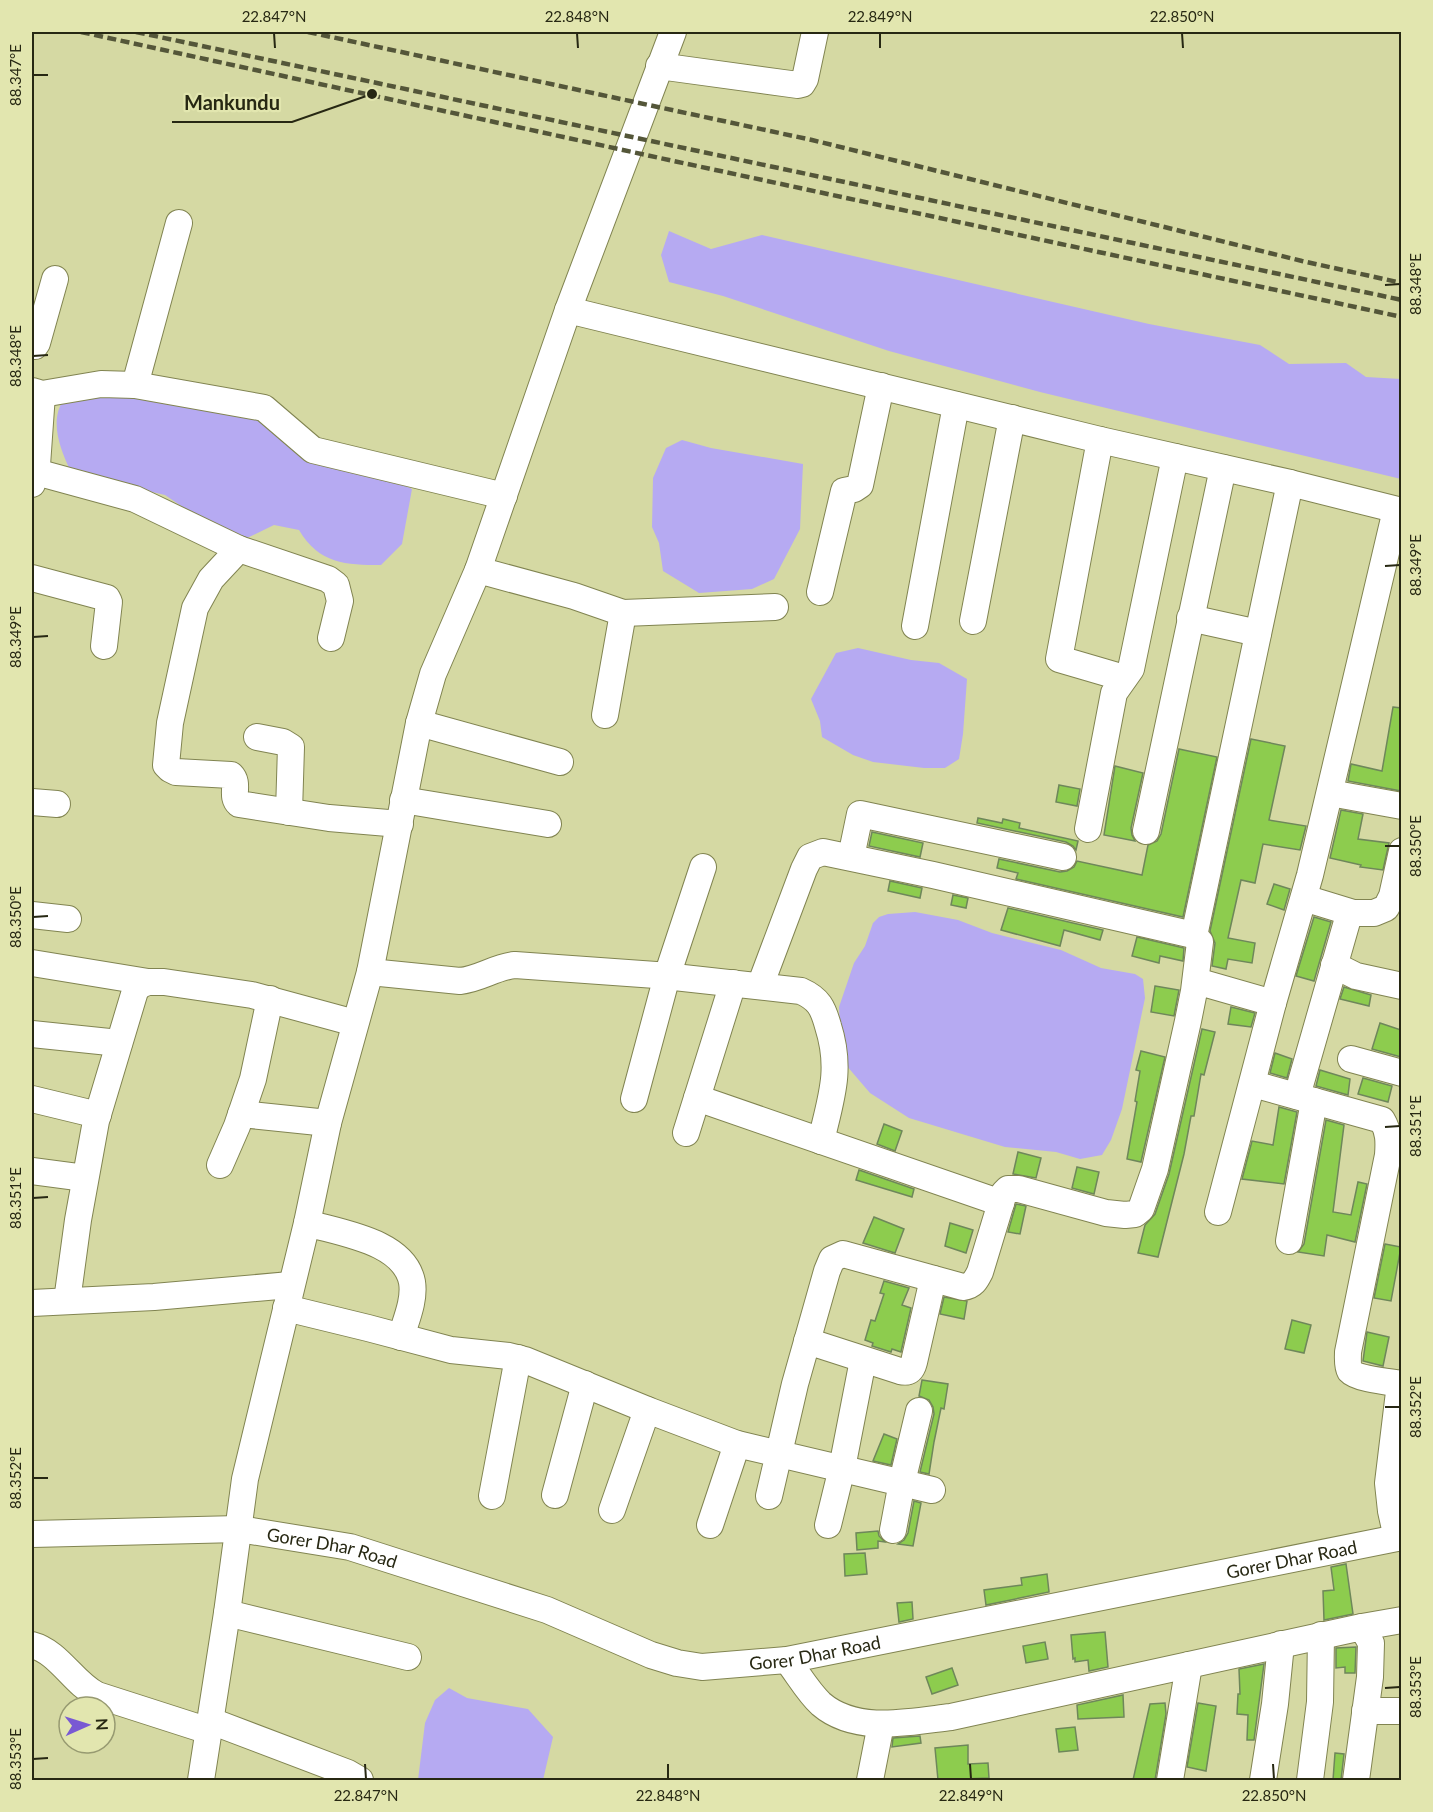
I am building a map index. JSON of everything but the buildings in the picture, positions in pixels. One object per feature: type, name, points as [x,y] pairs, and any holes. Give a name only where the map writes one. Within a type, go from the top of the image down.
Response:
[{"type":"street","points":[[201,1780],[244,1488],[307,1223],[328,1123],[370,972],[419,723],[433,674],[478,570],[568,310],[673,32]]},
{"type":"street","points":[[659,66],[798,85],[802,84],[805,79],[815,32]]},
{"type":"street","points":[[135,385],[179,223]]},
{"type":"street","points":[[32,346],[37,343],[55,279]]},
{"type":"street","points":[[568,310],[1100,440],[1399,510],[1304,898],[1273,1003],[1218,1212]]},
{"type":"street","points":[[331,638],[340,601],[336,585],[328,579],[239,549],[135,499],[34,478],[37,393],[101,384],[135,385],[260,407],[313,450],[504,495]]},
{"type":"street","points":[[820,592],[844,491],[860,485],[881,387]]},
{"type":"street","points":[[915,626],[956,405]]},
{"type":"street","points":[[973,621],[1012,418]]},
{"type":"street","points":[[1100,440],[1059,659],[1124,678]]},
{"type":"street","points":[[1088,829],[1114,693],[1131,669],[1175,457]]},
{"type":"street","points":[[1146,831],[1223,468]]},
{"type":"street","points":[[1194,936],[1290,483]]},
{"type":"street","points":[[239,549],[211,579],[195,609],[170,723],[166,765],[170,770],[231,775],[235,782],[235,797],[239,804],[329,818],[402,812],[548,824]]},
{"type":"street","points":[[478,570],[579,598],[623,613],[775,607]]},
{"type":"street","points":[[32,578],[107,598],[109,602],[104,646]]},
{"type":"street","points":[[605,715],[623,613]]},
{"type":"street","points":[[1190,618],[1258,633]]},
{"type":"street","points":[[419,723],[560,762]]},
{"type":"street","points":[[257,736],[283,742],[291,747],[290,812]]},
{"type":"street","points":[[1330,793],[1401,806]]},
{"type":"street","points":[[851,857],[860,814],[1063,857]]},
{"type":"street","points":[[1304,898],[1353,913],[1394,910],[1392,896],[1401,851]]},
{"type":"street","points":[[760,986],[804,869],[810,857],[823,852],[1194,936],[1200,942],[1196,981],[1155,1169],[1141,1209],[1135,1214],[1106,1213],[1012,1188],[1004,1193],[980,1272],[974,1283],[963,1287],[849,1255],[843,1254],[832,1259],[795,1384],[769,1496]]},
{"type":"street","points":[[634,1100],[667,976],[703,867]]},
{"type":"street","points":[[1289,1241],[1305,1099],[1334,965],[1348,918],[1353,913]]},
{"type":"street","points":[[32,915],[68,919]]},
{"type":"street","points":[[32,963],[270,999],[355,1023]]},
{"type":"street","points":[[370,972],[460,981],[470,980],[502,966],[515,965],[667,976],[801,991],[813,996],[823,1009],[835,1051],[836,1068],[821,1141]]},
{"type":"street","points":[[1334,965],[1356,976],[1401,987]]},
{"type":"street","points":[[1196,981],[1273,1003]]},
{"type":"street","points":[[68,1301],[85,1179],[98,1115],[135,991],[140,985],[148,982]]},
{"type":"street","points":[[686,1133],[733,983]]},
{"type":"street","points":[[220,1165],[242,1114],[253,1079],[270,999]]},
{"type":"street","points":[[32,1034],[119,1043]]},
{"type":"street","points":[[1351,1059],[1401,1073]]},
{"type":"street","points":[[1252,1084],[1383,1120],[1387,1130],[1388,1155],[1348,1352],[1348,1363],[1350,1371],[1358,1376],[1401,1385],[1398,1427],[1388,1483],[1391,1511],[1399,1538]]},
{"type":"street","points":[[697,1098],[1001,1203]]},
{"type":"street","points":[[32,1099],[98,1115]]},
{"type":"street","points":[[242,1114],[328,1123]]},
{"type":"street","points":[[32,1171],[85,1179]]},
{"type":"street","points":[[307,1223],[389,1249],[400,1259],[408,1270],[412,1283],[409,1309],[400,1337]]},
{"type":"street","points":[[807,1341],[903,1372],[912,1369],[933,1279]]},
{"type":"street","points":[[32,1303],[154,1297],[288,1297],[400,1337],[467,1353],[518,1358],[737,1444],[932,1490]]},
{"type":"street","points":[[492,1496],[518,1358]]},
{"type":"street","points":[[828,1525],[842,1468],[863,1360]]},
{"type":"street","points":[[555,1495],[585,1384]]},
{"type":"street","points":[[612,1510],[646,1410]]},
{"type":"street","points":[[893,1530],[919,1411]]},
{"type":"street","points":[[710,1525],[737,1444]]},
{"type":"street","name":"Gorer Dhar Road","points":[[32,1534],[239,1529],[350,1547],[548,1610],[651,1655],[677,1663],[702,1667],[787,1660],[1399,1538]]},
{"type":"street","points":[[227,1614],[408,1657]]},
{"type":"street","points":[[787,1660],[819,1702],[829,1709],[842,1716],[892,1725],[951,1717],[1321,1635],[1401,1620]]},
{"type":"street","points":[[1356,1780],[1371,1643],[1362,1627]]},
{"type":"street","points":[[1310,1780],[1320,1702],[1321,1635]]},
{"type":"street","points":[[1263,1780],[1275,1704],[1281,1644]]},
{"type":"street","points":[[32,1646],[45,1651],[88,1690],[112,1702],[210,1726],[348,1773],[360,1780]]},
{"type":"street","points":[[1170,1780],[1189,1665]]},
{"type":"street","points":[[1365,1711],[1401,1711]]},
{"type":"street","points":[[870,1780],[881,1724]]},
{"type":"shaded area","points":[[669,231],[711,249],[762,235],[1149,324],[1260,345],[1289,364],[1346,363],[1366,377],[1401,379],[1401,479],[1040,392],[889,351],[723,296],[669,282],[661,255]]},
{"type":"shaded area","points":[[110,393],[257,415],[277,434],[316,464],[383,474],[412,489],[402,544],[381,565],[345,563],[315,550],[299,530],[274,525],[247,538],[230,533],[196,516],[165,495],[70,470],[63,453],[57,425],[57,416],[64,399]]},
{"type":"shaded area","points":[[682,440],[711,448],[803,464],[800,529],[774,579],[752,589],[699,593],[663,571],[659,543],[652,527],[653,478],[666,448]]},
{"type":"shaded area","points":[[858,648],[911,660],[939,663],[967,679],[959,759],[945,768],[873,762],[853,755],[822,737],[820,721],[811,699],[836,653]]},
{"type":"shaded area","points":[[915,912],[958,920],[992,933],[1061,950],[1101,968],[1135,974],[1143,979],[1145,998],[1122,1109],[1111,1140],[1102,1155],[1080,1159],[1056,1152],[1005,1147],[909,1118],[870,1093],[846,1065],[841,1050],[839,1007],[854,963],[865,946],[873,923],[879,917]]},
{"type":"shaded area","points":[[449,1688],[467,1698],[528,1709],[553,1737],[543,1780],[418,1780],[425,1723],[435,1700]]},
{"type":"railway","points":[[81,32],[1402,317]]},
{"type":"railway","points":[[136,32],[1402,300]]},
{"type":"railway","points":[[308,32],[812,140],[1302,261],[1402,283]]},
{"type":"place","name":"Mankundu","points":[[372,94]]}]
